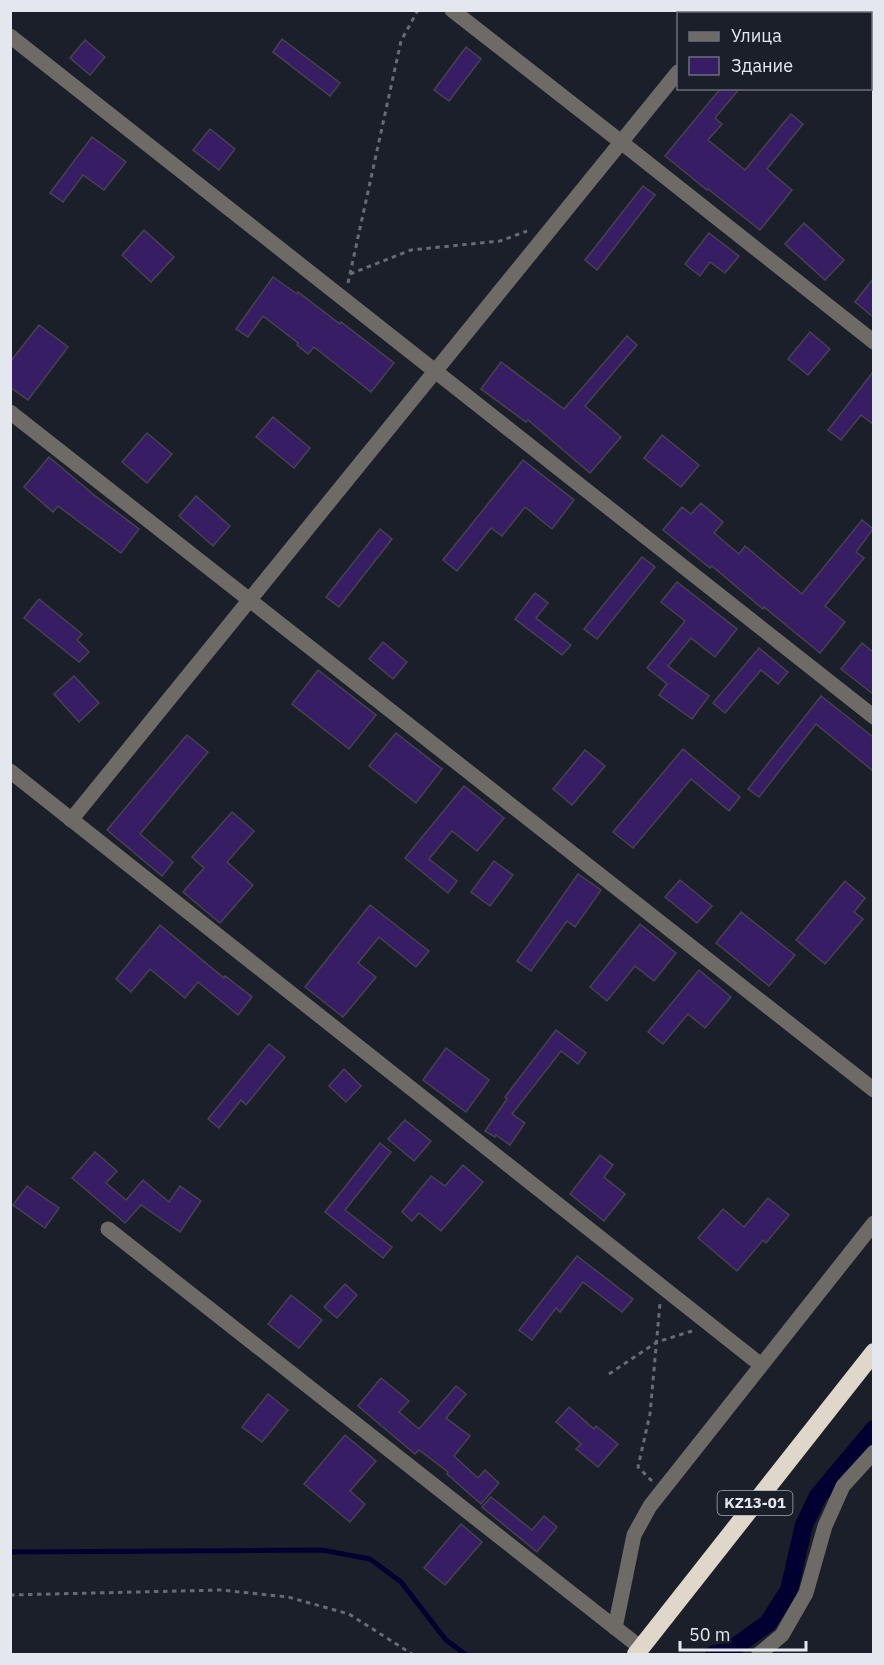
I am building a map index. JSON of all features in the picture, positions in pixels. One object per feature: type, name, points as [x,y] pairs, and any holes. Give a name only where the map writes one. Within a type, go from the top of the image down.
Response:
[{"type":"highway","name":"KZ13-01","points":[[638,1651],[873,1352]]},
{"type":"street","points":[[452,10],[873,342]]},
{"type":"street","points":[[10,36],[873,717]]},
{"type":"street","points":[[71,819],[677,73]]},
{"type":"street","points":[[10,412],[873,1090]]},
{"type":"street","points":[[10,771],[761,1365]]},
{"type":"street","points":[[615,1628],[634,1535],[650,1506],[873,1223]]},
{"type":"street","points":[[108,1229],[615,1628],[638,1651]]},
{"type":"street","points":[[759,1654],[782,1635],[806,1593],[825,1526],[843,1486],[873,1452]]},
{"type":"path","points":[[345,300],[400,41],[418,10]]},
{"type":"path","points":[[350,274],[411,250],[501,241],[530,230]]},
{"type":"path","points":[[662,1287],[650,1414],[638,1467],[662,1491]]},
{"type":"path","points":[[609,1374],[657,1342],[710,1325]]},
{"type":"path","points":[[10,1595],[220,1590],[288,1597],[349,1614],[412,1654]]},
{"type":"building","points":[[282,39],[340,83],[330,96],[273,52]]},
{"type":"building","points":[[85,40],[105,57],[90,75],[70,58]]},
{"type":"building","points":[[466,47],[481,59],[449,101],[434,90]]},
{"type":"building","points":[[719,90],[738,90],[715,118],[722,124],[708,140],[745,170],[791,114],[803,124],[767,169],[792,190],[760,230],[665,156]]},
{"type":"building","points":[[210,129],[235,149],[219,170],[193,150]]},
{"type":"building","points":[[92,137],[126,162],[104,190],[83,175],[63,202],[50,193]]},
{"type":"building","points":[[643,186],[655,195],[597,270],[585,260]]},
{"type":"building","points":[[804,223],[844,260],[825,280],[785,244]]},
{"type":"building","points":[[144,230],[174,257],[151,282],[122,255]]},
{"type":"building","points":[[709,233],[739,256],[725,273],[710,262],[700,276],[685,264]]},
{"type":"building","points":[[273,277],[297,294],[298,292],[340,324],[341,322],[394,363],[371,392],[314,347],[308,354],[297,345],[298,343],[263,316],[248,337],[236,329]]},
{"type":"building","points":[[873,279],[873,317],[855,302]]},
{"type":"building","points":[[39,325],[68,347],[28,400],[10,387],[10,362]]},
{"type":"building","points":[[810,332],[830,349],[808,375],[788,359]]},
{"type":"building","points":[[627,336],[637,345],[585,406],[621,437],[590,473],[528,420],[526,422],[481,389],[501,362],[564,409]]},
{"type":"building","points":[[873,372],[873,424],[861,415],[841,440],[828,430]]},
{"type":"building","points":[[273,417],[310,448],[294,468],[256,437]]},
{"type":"building","points":[[147,433],[172,454],[147,483],[122,462]]},
{"type":"building","points":[[662,435],[699,465],[681,487],[644,458]]},
{"type":"building","points":[[49,457],[139,529],[121,553],[58,506],[53,512],[24,487]]},
{"type":"building","points":[[523,460],[574,500],[552,529],[525,507],[502,536],[491,528],[457,571],[443,560]]},
{"type":"building","points":[[196,496],[230,526],[213,546],[179,516]]},
{"type":"building","points":[[701,503],[723,522],[714,533],[739,554],[745,546],[802,594],[862,520],[873,529],[856,552],[864,558],[825,606],[845,622],[820,653],[712,566],[710,568],[663,530],[682,507],[691,514]]},
{"type":"building","points":[[380,529],[392,539],[339,607],[326,597]]},
{"type":"building","points":[[642,557],[655,567],[597,639],[584,629]]},
{"type":"building","points":[[677,582],[737,629],[715,657],[691,638],[668,666],[709,696],[692,719],[659,695],[667,684],[647,668],[685,621],[661,602]]},
{"type":"building","points":[[535,593],[548,603],[536,618],[571,645],[562,655],[515,619]]},
{"type":"building","points":[[39,599],[82,634],[77,640],[89,652],[79,662],[24,618]]},
{"type":"building","points":[[383,642],[407,662],[393,679],[369,659]]},
{"type":"building","points":[[862,643],[873,652],[873,694],[841,669]]},
{"type":"building","points":[[759,648],[788,672],[778,684],[761,670],[725,713],[713,703]]},
{"type":"building","points":[[318,670],[376,715],[349,749],[292,704]]},
{"type":"building","points":[[74,676],[99,703],[79,722],[54,694]]},
{"type":"building","points":[[821,696],[873,737],[873,771],[816,724],[759,797],[748,789]]},
{"type":"building","points":[[396,733],[442,769],[416,803],[369,766]]},
{"type":"building","points":[[187,735],[208,752],[140,834],[173,862],[162,876],[107,830]]},
{"type":"building","points":[[683,749],[740,797],[729,811],[691,779],[633,848],[613,832]]},
{"type":"building","points":[[585,750],[605,766],[572,805],[553,789]]},
{"type":"building","points":[[464,786],[504,818],[477,851],[452,831],[429,859],[457,881],[448,893],[405,858]]},
{"type":"building","points":[[232,812],[254,831],[227,862],[253,885],[220,923],[183,892],[204,868],[192,857]]},
{"type":"building","points":[[494,861],[513,875],[490,906],[471,892]]},
{"type":"building","points":[[578,874],[601,890],[575,927],[567,921],[531,971],[517,961]]},
{"type":"building","points":[[680,880],[712,906],[697,923],[665,897]]},
{"type":"building","points":[[845,881],[865,898],[854,912],[863,919],[825,964],[796,940]]},
{"type":"building","points":[[370,905],[429,951],[416,967],[379,937],[358,963],[376,977],[343,1017],[305,987]]},
{"type":"building","points":[[741,912],[795,955],[769,986],[716,943]]},
{"type":"building","points":[[640,924],[676,953],[654,981],[635,966],[607,1001],[590,987]]},
{"type":"building","points":[[160,925],[224,978],[225,976],[252,997],[238,1015],[198,982],[185,998],[150,969],[131,992],[116,979]]},
{"type":"building","points":[[699,970],[731,997],[705,1028],[688,1014],[663,1044],[648,1032]]},
{"type":"building","points":[[556,1030],[586,1053],[578,1064],[561,1051],[512,1114],[525,1123],[510,1145],[496,1135],[495,1137],[485,1131],[507,1099],[505,1097]]},
{"type":"building","points":[[269,1044],[285,1057],[246,1105],[241,1100],[219,1128],[208,1119]]},
{"type":"building","points":[[446,1048],[489,1080],[466,1112],[423,1080]]},
{"type":"building","points":[[344,1069],[361,1086],[346,1102],[329,1086]]},
{"type":"building","points":[[405,1120],[431,1141],[414,1161],[388,1139]]},
{"type":"building","points":[[380,1143],[391,1152],[345,1210],[392,1247],[383,1258],[325,1212]]},
{"type":"building","points":[[95,1152],[117,1171],[106,1183],[126,1200],[143,1180],[169,1202],[180,1186],[201,1201],[180,1232],[141,1205],[125,1223],[72,1178]]},
{"type":"building","points":[[600,1155],[613,1165],[604,1177],[625,1194],[604,1221],[570,1194]]},
{"type":"building","points":[[463,1165],[483,1182],[441,1231],[419,1213],[412,1221],[402,1212],[431,1176],[445,1186]]},
{"type":"building","points":[[27,1186],[59,1208],[45,1228],[13,1205]]},
{"type":"building","points":[[768,1198],[789,1215],[766,1243],[763,1240],[737,1271],[698,1238],[723,1209],[744,1227]]},
{"type":"building","points":[[577,1256],[633,1299],[622,1312],[583,1282],[560,1312],[556,1308],[532,1340],[519,1330]]},
{"type":"building","points":[[345,1284],[357,1295],[337,1318],[324,1307]]},
{"type":"building","points":[[291,1295],[322,1320],[299,1348],[268,1324]]},
{"type":"building","points":[[381,1378],[409,1401],[399,1412],[419,1429],[456,1386],[466,1394],[446,1418],[470,1436],[454,1456],[478,1478],[485,1470],[499,1483],[481,1504],[447,1474],[448,1472],[419,1450],[415,1454],[358,1406]]},
{"type":"building","points":[[268,1394],[288,1410],[262,1442],[242,1427]]},
{"type":"building","points":[[569,1407],[594,1429],[596,1426],[618,1444],[598,1467],[576,1449],[581,1444],[556,1422]]},
{"type":"building","points":[[345,1435],[376,1461],[350,1491],[365,1504],[350,1522],[304,1484]]},
{"type":"building","points":[[491,1497],[532,1530],[544,1516],[557,1527],[537,1552],[482,1507]]},
{"type":"building","points":[[461,1524],[482,1542],[445,1585],[424,1568]]},
{"type":"waterway","points":[[714,1654],[728,1652],[768,1623],[789,1590],[804,1525],[818,1496],[874,1429]]},
{"type":"waterway","points":[[10,1552],[322,1550],[370,1559],[401,1582],[446,1640],[465,1654]]}]
